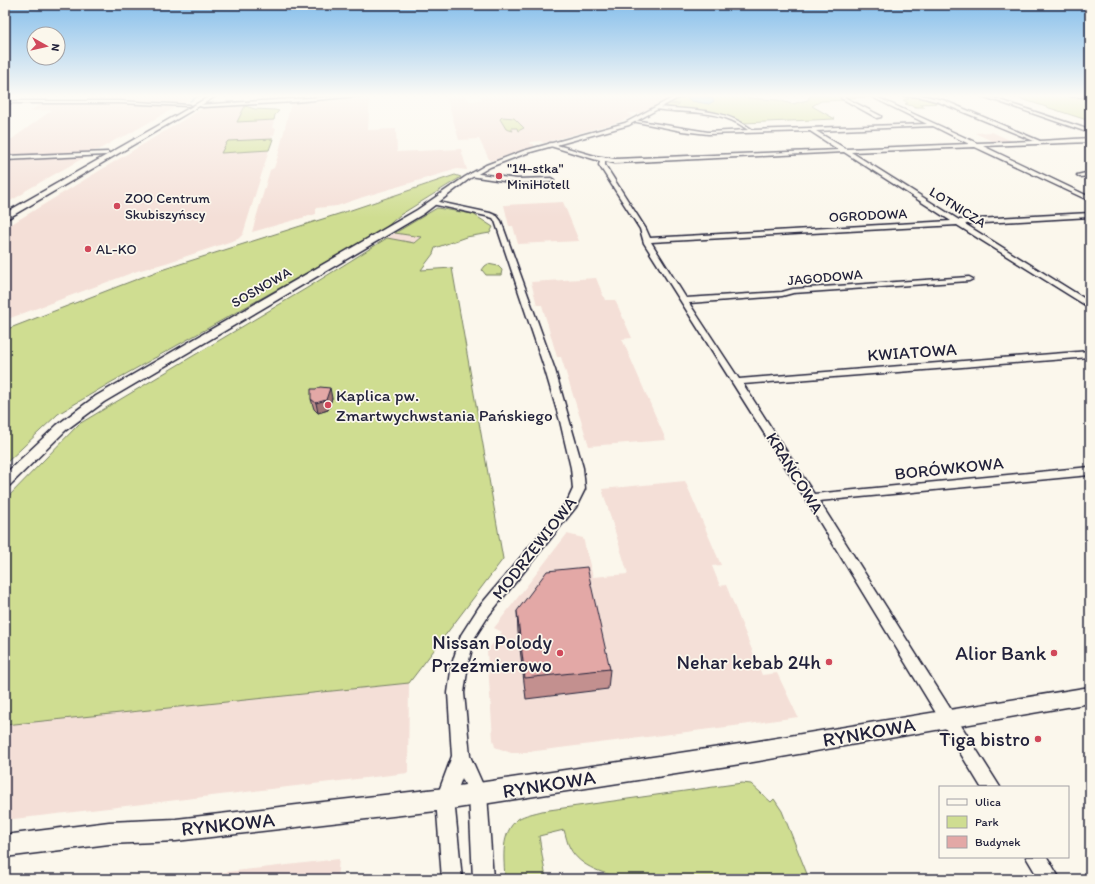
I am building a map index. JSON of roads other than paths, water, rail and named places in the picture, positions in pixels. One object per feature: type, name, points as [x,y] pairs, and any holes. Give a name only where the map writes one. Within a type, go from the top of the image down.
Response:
[{"type":"main road","points":[[5,211],[135,136]]},
{"type":"main road","points":[[5,217],[147,136]]},
{"type":"street","name":"SOSNOWA","points":[[5,482],[53,434],[77,414],[100,399],[434,203],[445,192],[472,175],[511,157],[581,136]]},
{"type":"street","name":"LOTNICZA","points":[[822,136],[1090,306]]},
{"type":"street","points":[[958,136],[1090,199]]},
{"type":"street","points":[[1027,136],[1041,142]]},
{"type":"street","points":[[550,145],[603,160],[628,160],[1090,140]]},
{"type":"street","points":[[5,158],[106,153]]},
{"type":"street","name":"KRAŃCOWA","points":[[603,160],[602,165],[684,301],[811,498],[991,786]]},
{"type":"street","points":[[1080,174],[1090,174]]},
{"type":"street","points":[[472,175],[517,181],[551,180]]},
{"type":"street","name":"MODRZEWIOWA","points":[[434,203],[488,214],[495,217],[498,221],[545,356],[565,421],[577,468],[579,489],[572,504],[484,611],[468,636],[460,664],[456,693],[461,756],[478,794]]},
{"type":"street","name":"OGRODOWA","points":[[648,240],[1090,215]]},
{"type":"street","name":"JAGODOWA","points":[[684,301],[782,294],[793,291],[969,279]]},
{"type":"street","name":"KWIATOWA","points":[[737,382],[1090,354]]},
{"type":"street","name":"BORÓWKOWA","points":[[811,498],[1090,471]]},
{"type":"street","name":"RYNKOWA","points":[[5,846],[109,834],[176,830],[445,799],[753,752],[1090,695]]},
{"type":"street","name":"MODRZEWIOWA","points":[[445,799],[461,756]]},
{"type":"street","points":[[478,794],[484,879]]},
{"type":"street","points":[[445,799],[452,879]]},
{"type":"street","points":[[1037,858],[1050,879]]},
{"type":"place","name":"\"14-stka\" MiniHotell","points":[[499,176]]},
{"type":"place","name":"ZOO Centrum Skubiszyńscy","points":[[117,206]]},
{"type":"place","name":"AL-KO","points":[[88,249]]},
{"type":"place","name":"Kaplica pw. Zmartwychwstania Pańskiego","points":[[328,405]]},
{"type":"place","name":"Nissan Polody Przeźmierowo","points":[[560,653]]},
{"type":"place","name":"Alior Bank","points":[[1054,653]]},
{"type":"place","name":"Nehar kebab 24h","points":[[829,662]]},
{"type":"place","name":"Tiga bistro","points":[[1038,739]]}]
